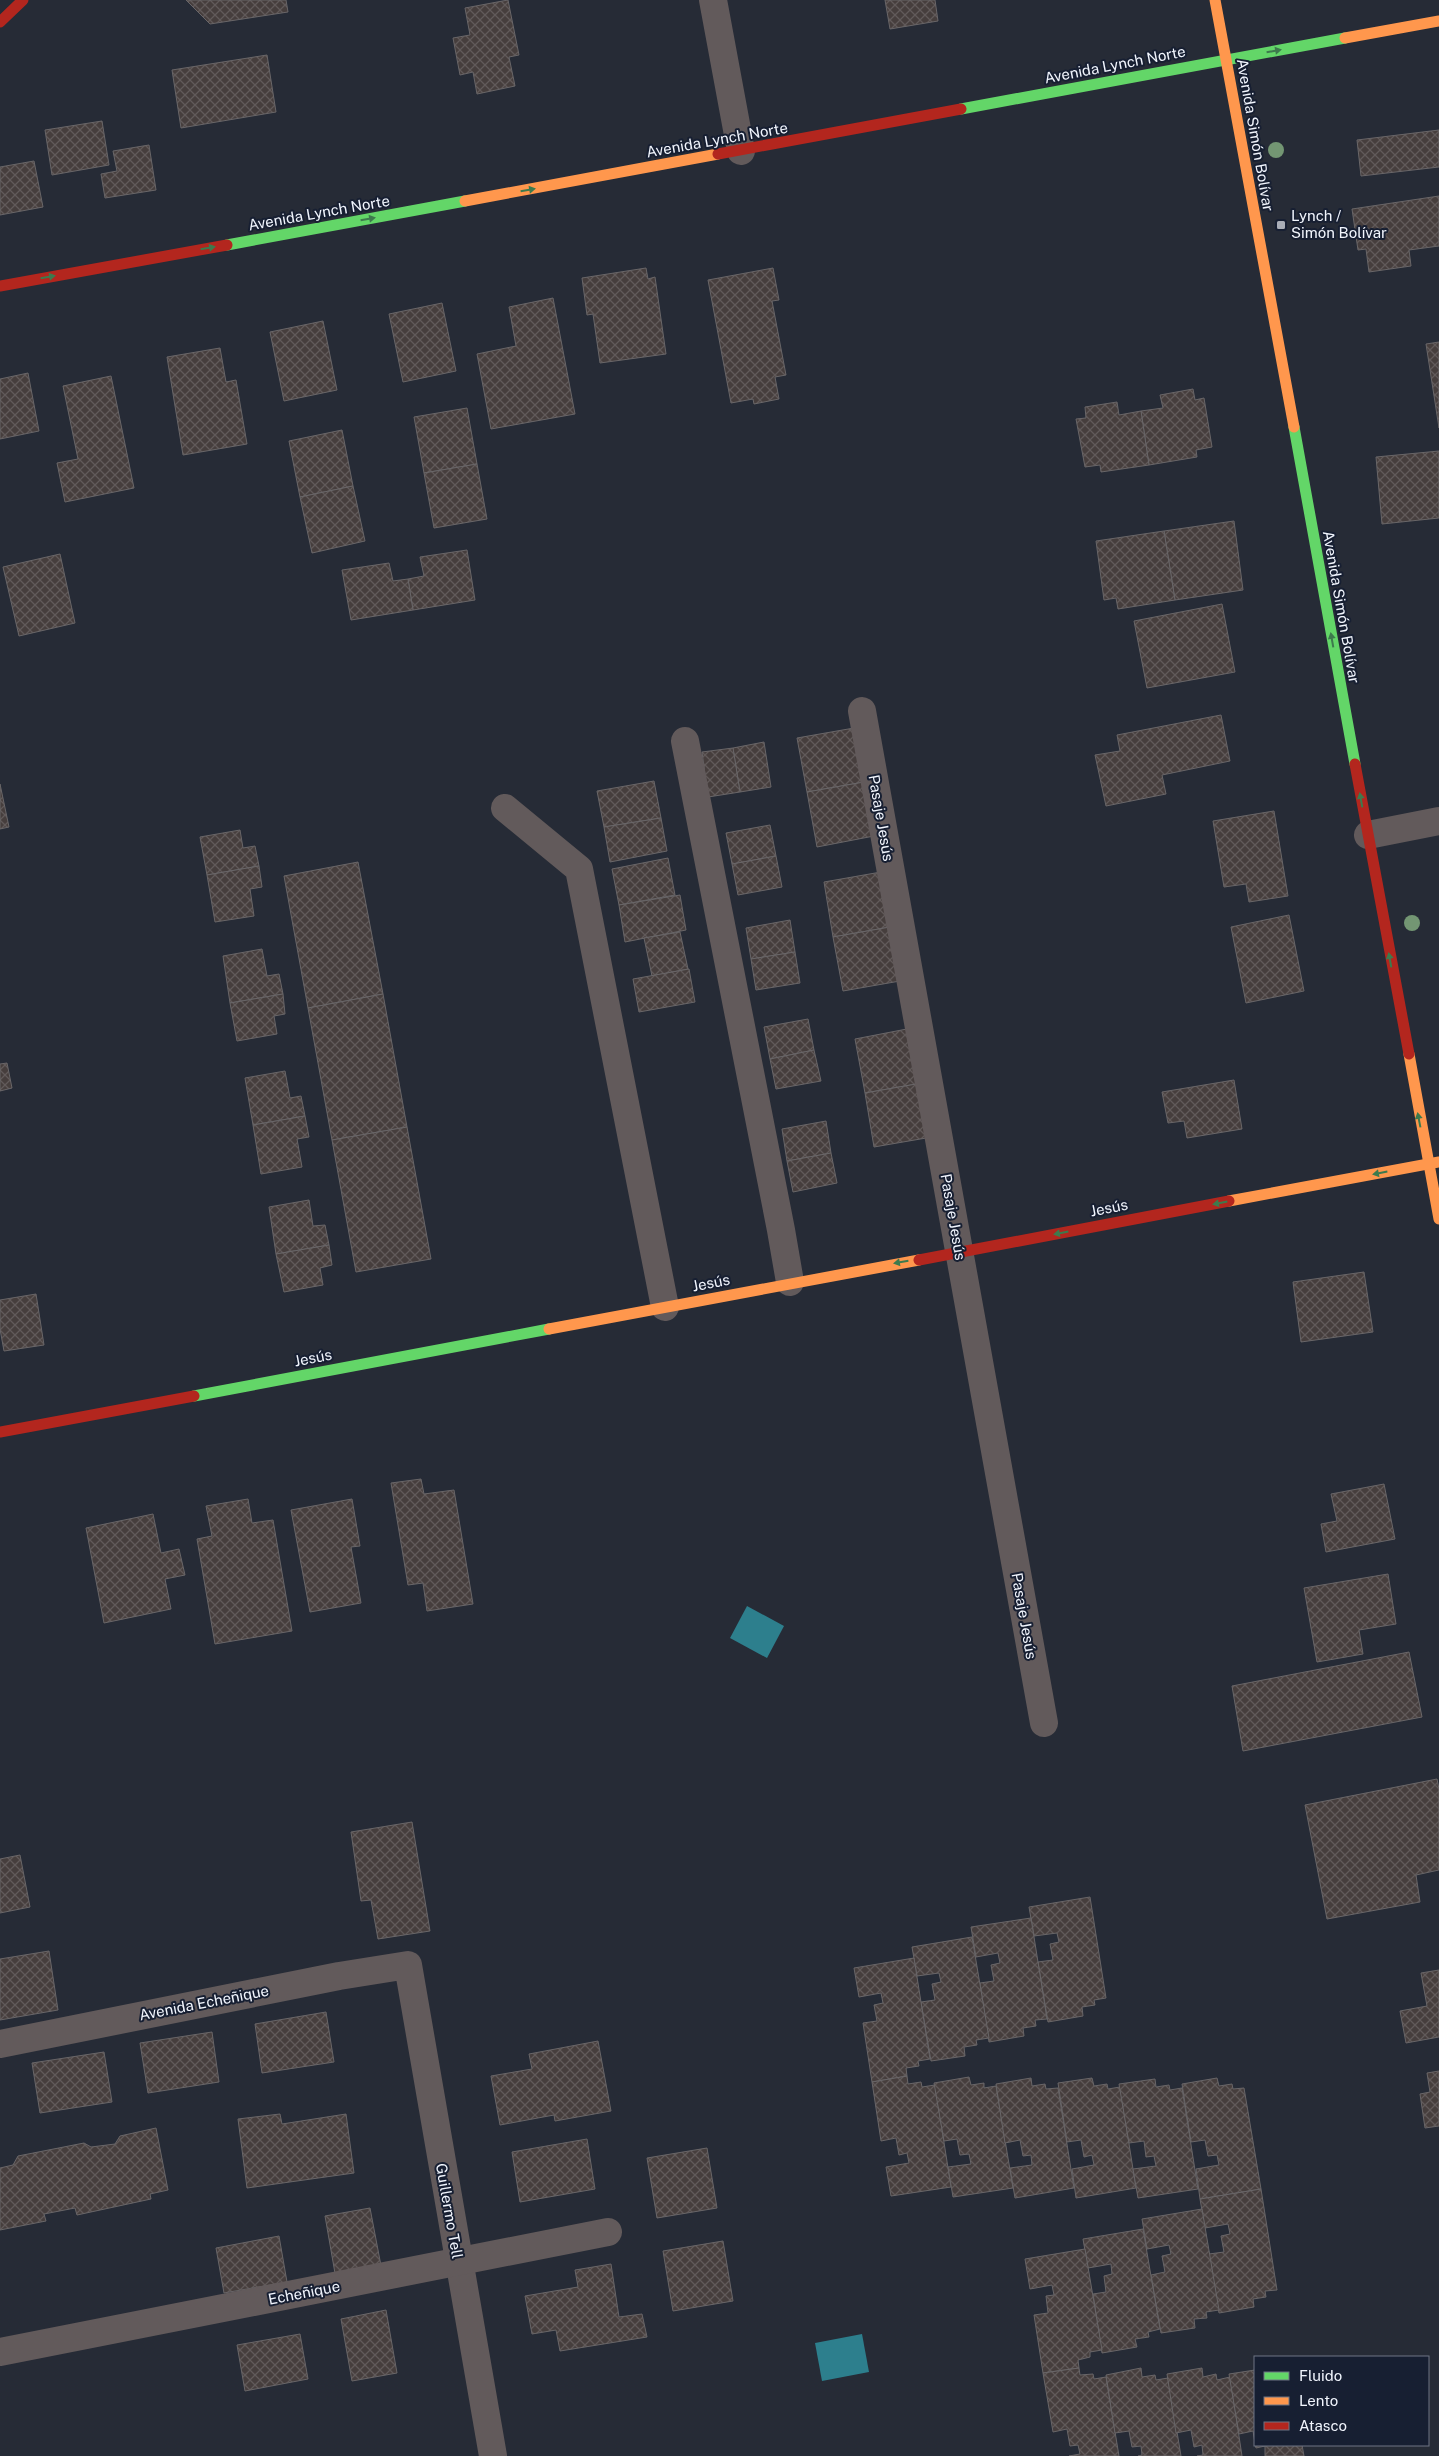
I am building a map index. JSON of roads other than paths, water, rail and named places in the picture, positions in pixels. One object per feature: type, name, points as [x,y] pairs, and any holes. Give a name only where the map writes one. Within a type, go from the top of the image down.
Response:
[{"type":"street","points":[[0,22],[23,0]]},
{"type":"street","points":[[713,0],[741,151]]},
{"type":"street","name":"Avenida Simón Bolívar","points":[[1216,0],[1368,836],[1433,1163],[1439,1219]]},
{"type":"street","name":"Avenida Lynch Norte","points":[[0,286],[1439,21]]},
{"type":"street","name":"Pasaje Jesús","points":[[862,711],[1044,1723]]},
{"type":"street","points":[[685,741],[780,1220],[790,1282]]},
{"type":"street","points":[[505,808],[579,869],[665,1307]]},
{"type":"street","points":[[1368,836],[1439,821]]},
{"type":"street","name":"Jesús","points":[[0,1432],[790,1282],[1433,1163]]},
{"type":"street","name":"Avenida Echeñique","points":[[0,2044],[330,1978],[408,1965]]},
{"type":"street","name":"Guillermo Tell","points":[[408,1965],[458,2263],[493,2456]]},
{"type":"street","name":"Echeñique","points":[[0,2352],[608,2232]]},
{"type":"water","points":[[747,1606],[784,1626],[767,1658],[730,1638]]},
{"type":"water","points":[[862,2334],[869,2372],[822,2381],[815,2343]]},
{"type":"place","name":"Lynch / Simón Bolívar","points":[[1281,225]]}]
